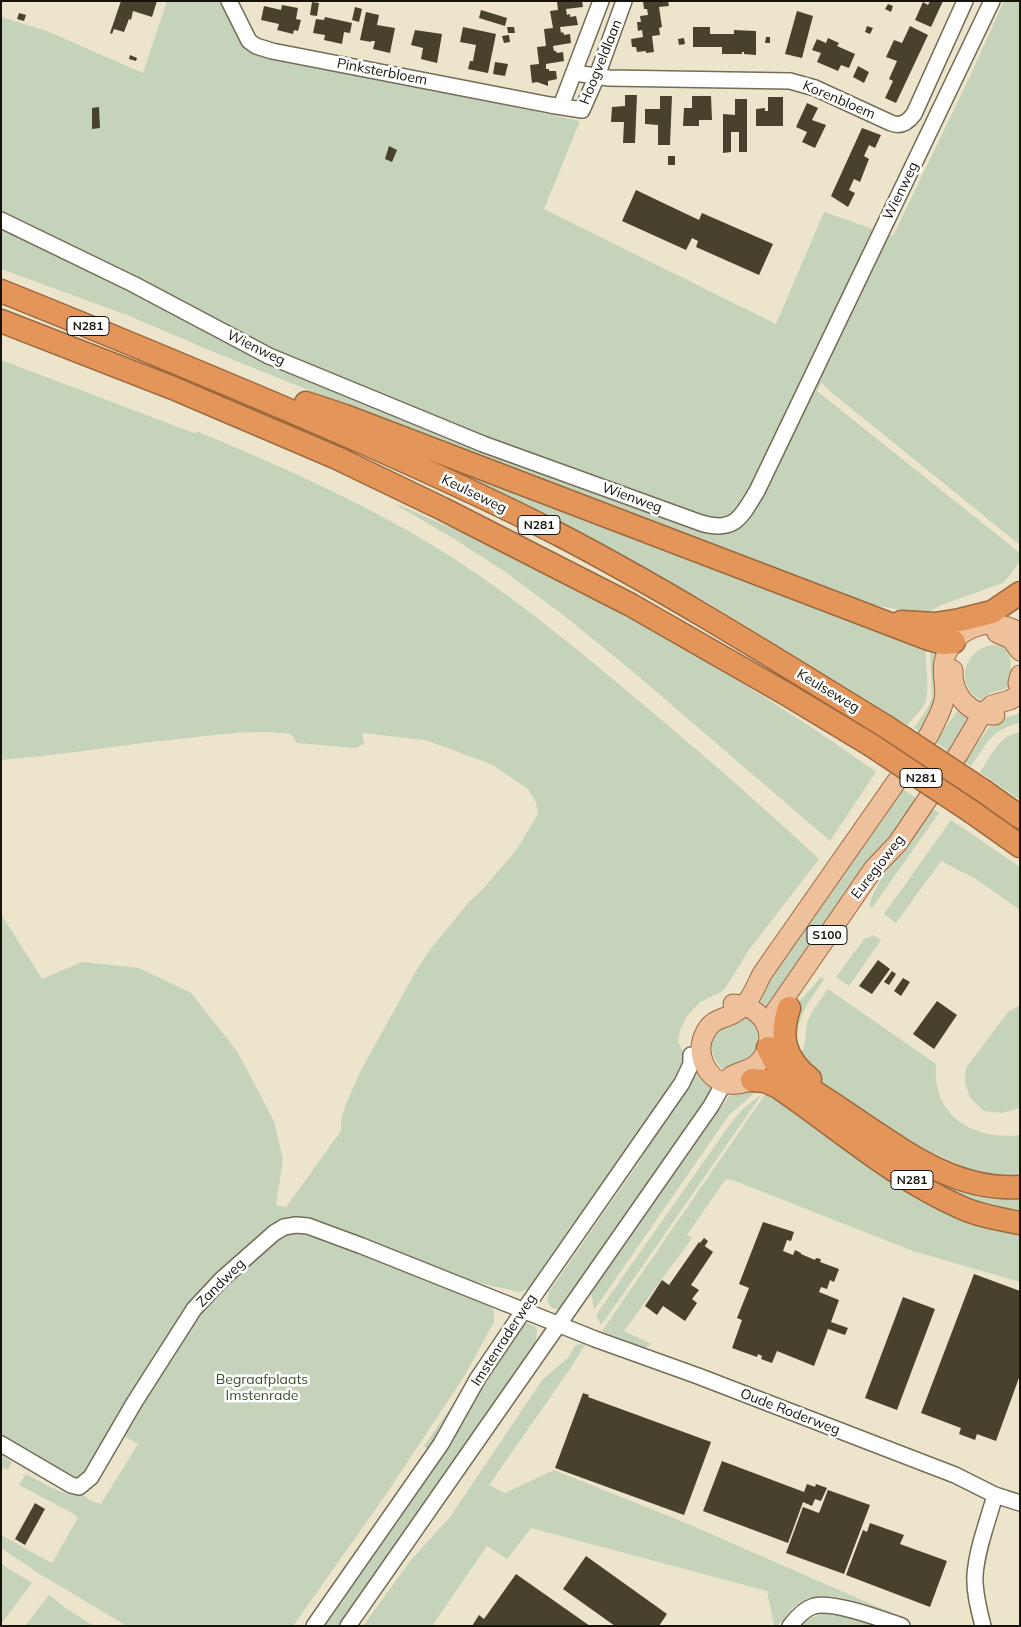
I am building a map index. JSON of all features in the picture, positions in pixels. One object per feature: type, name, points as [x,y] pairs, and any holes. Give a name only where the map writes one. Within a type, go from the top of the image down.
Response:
[{"type":"highway","name":"Keulseweg","points":[[1,291],[174,361],[348,435],[458,485],[560,536],[712,621],[885,726],[1020,817]]},
{"type":"highway","name":"Keulseweg","points":[[1,321],[219,407],[337,458],[444,509],[632,605],[871,745],[1020,846]]},
{"type":"highway","name":"N281","points":[[174,361],[345,416],[929,639],[943,643],[954,642]]},
{"type":"highway","name":"N281","points":[[885,622],[949,623],[992,612],[1020,593]]},
{"type":"highway","name":"N281","points":[[789,1008],[784,1023],[785,1044],[795,1065],[815,1083],[824,1098]]},
{"type":"highway","name":"N281","points":[[768,1040],[771,1056],[780,1067],[904,1151],[943,1172],[977,1184],[1020,1187]]},
{"type":"highway","name":"N281","points":[[738,1082],[765,1080],[778,1087],[871,1154],[927,1191],[962,1208],[993,1218],[1020,1223]]},
{"type":"main road","name":"S100","points":[[1010,627],[1005,618],[1020,601]]},
{"type":"main road","name":"S100","points":[[950,689],[944,662],[949,648],[954,642],[965,631],[972,628],[1010,627]]},
{"type":"main road","name":"S100","points":[[768,1040],[763,1057],[756,1065],[737,1073],[738,1082],[717,1079],[706,1068],[701,1054],[702,1039],[705,1032],[716,1020],[737,1012],[737,1005],[762,974],[928,735],[950,689],[957,656],[961,650],[973,639],[1010,627]]},
{"type":"main road","points":[[1010,627],[1014,642],[1020,651]]},
{"type":"main road","points":[[1020,675],[1018,683],[1020,688]]},
{"type":"main road","points":[[950,689],[965,704],[976,711],[989,714]]},
{"type":"main road","name":"S100","points":[[1020,694],[1010,700],[992,705],[989,714],[1012,712],[1020,708]]},
{"type":"main road","name":"Euregioweg","points":[[768,1040],[770,1021],[775,1012],[874,868],[897,844],[959,753],[989,720],[989,714]]},
{"type":"main road","name":"S100","points":[[789,1008],[846,926],[897,844]]},
{"type":"main road","points":[[692,1055],[691,1037],[699,1020],[713,1008],[737,1005],[751,1008],[763,1018],[768,1040]]},
{"type":"street","name":"Pinksterbloem","points":[[229,1],[247,36],[256,46],[272,51],[561,106]]},
{"type":"street","name":"Hoogveldlaan","points":[[601,1],[561,106],[582,110],[597,76],[624,1]]},
{"type":"street","name":"Korenbloem","points":[[575,73],[608,78],[790,81],[816,88],[891,123],[903,124],[914,114],[965,1]]},
{"type":"street","name":"Wienweg","points":[[1,220],[133,284],[269,356],[483,444],[701,523],[714,527],[726,526],[738,520],[757,491],[992,1]]},
{"type":"street","name":"Imstenraderweg","points":[[314,1626],[441,1444],[478,1378],[524,1310],[682,1084],[691,1064],[692,1055]]},
{"type":"street","points":[[348,1626],[712,1106],[738,1082]]},
{"type":"street","name":"Zandweg","points":[[1,1444],[71,1485],[79,1487],[85,1484],[92,1477],[139,1395],[194,1309],[222,1279],[274,1233],[284,1227],[308,1226],[524,1310]]},
{"type":"street","name":"Oude Roderweg","points":[[524,1310],[594,1339],[698,1376],[955,1475],[995,1495],[1020,1504]]},
{"type":"street","points":[[983,1626],[977,1602],[975,1576],[980,1548],[995,1495]]},
{"type":"street","points":[[790,1626],[800,1614],[813,1606],[826,1604],[902,1626]]},
{"type":"green space","points":[[167,1],[221,1],[243,42],[275,57],[580,121],[544,209],[776,324],[824,212],[893,236],[1004,1],[1020,1],[1020,545],[826,388],[822,382],[817,391],[1020,553],[1020,562],[1003,583],[941,605],[925,614],[856,602],[383,420],[127,315],[1,269],[1,17],[47,31],[143,73]]},
{"type":"green space","points":[[1,360],[194,433],[199,432],[229,444],[345,497],[429,543],[531,613],[651,711],[819,859],[749,950],[726,987],[721,992],[700,1002],[687,1016],[680,1031],[678,1042],[684,1059],[680,1076],[533,1288],[519,1292],[475,1282],[307,1218],[288,1219],[221,1276],[91,1474],[72,1482],[1,1448],[1,914],[42,979],[82,962],[139,968],[191,993],[237,1051],[274,1121],[283,1159],[276,1205],[286,1207],[341,1131],[341,1120],[346,1104],[360,1072],[416,971],[429,951],[469,902],[483,889],[517,849],[538,814],[536,802],[528,789],[491,764],[425,740],[362,733],[364,744],[356,748],[297,743],[291,734],[252,732],[1,760]]},
{"type":"green space","points":[[371,430],[926,643],[927,698],[925,703],[908,725],[710,604],[551,519]]},
{"type":"green space","points":[[391,502],[484,543],[635,621],[782,708],[876,772],[830,841],[631,670],[562,614],[504,571]]},
{"type":"green space","points":[[992,645],[1006,649],[1009,654],[1011,660],[1008,688],[988,694],[981,700],[967,686],[965,678],[966,669],[974,654],[982,648]]},
{"type":"green space","points":[[930,646],[942,647],[939,703],[920,732],[914,728],[932,698]]},
{"type":"green space","points":[[960,707],[974,715],[951,753],[935,742]]},
{"type":"green space","points":[[1020,713],[1020,723],[1010,725],[996,733],[971,766],[964,762],[995,721]]},
{"type":"green space","points":[[1020,732],[1020,800],[980,772],[1001,742],[1012,734]]},
{"type":"green space","points":[[902,789],[918,799],[768,1012],[755,1003],[757,995]]},
{"type":"green space","points":[[932,808],[939,813],[872,908],[870,907],[877,886],[885,872]]},
{"type":"green space","points":[[951,820],[1020,867],[1020,910],[976,879],[941,861],[896,923],[884,914]]},
{"type":"green space","points":[[873,935],[881,940],[849,986],[836,977],[864,939]]},
{"type":"green space","points":[[821,977],[824,979],[805,1009],[799,1025],[797,1044],[790,1045],[797,1004]]},
{"type":"green space","points":[[828,989],[936,1064],[936,1082],[940,1097],[958,1121],[971,1129],[986,1134],[1020,1135],[1020,1178],[1001,1178],[978,1173],[929,1151],[886,1128],[816,1078],[799,1056],[804,1048],[810,1017]]},
{"type":"green space","points":[[1020,1005],[1020,1108],[1002,1113],[984,1111],[970,1098],[965,1082],[966,1068],[1008,1012]]},
{"type":"green space","points":[[746,1017],[757,1031],[758,1043],[756,1048],[745,1059],[723,1069],[713,1055],[712,1043],[714,1038],[722,1029]]},
{"type":"green space","points":[[695,1067],[715,1086],[657,1176],[560,1310],[552,1308],[547,1301],[549,1292],[639,1162]]},
{"type":"green space","points":[[785,1078],[915,1166],[1020,1196],[1020,1216],[941,1190]]},
{"type":"green space","points":[[759,1089],[729,1115],[594,1310],[591,1292],[588,1290],[666,1178],[690,1152],[729,1096],[735,1092]]},
{"type":"green space","points":[[766,1093],[1020,1231],[1020,1282],[913,1251],[730,1179],[725,1180],[687,1235],[692,1238],[624,1331],[652,1344],[644,1348],[602,1331]]},
{"type":"green space","points":[[762,1094],[601,1325],[596,1315],[733,1120],[744,1108]]},
{"type":"green space","name":"Begraafplaats Imstenrade","points":[[296,1230],[316,1234],[485,1298],[494,1311],[494,1322],[465,1375],[387,1493],[293,1626],[127,1626],[38,1573],[1,1548],[1,1535],[52,1563],[78,1518],[74,1514],[19,1485],[26,1474],[61,1492],[76,1495],[82,1494],[91,1501],[101,1504],[138,1444],[121,1434],[191,1319],[265,1240]]},
{"type":"green space","points":[[526,1323],[535,1326],[537,1330],[536,1342],[429,1495],[344,1626],[319,1626],[522,1324]]},
{"type":"green space","points":[[499,1331],[499,1338],[452,1419],[428,1450],[424,1446],[464,1389]]},
{"type":"green space","points":[[579,1344],[585,1345],[489,1485],[505,1493],[554,1470],[686,1523],[896,1615],[847,1599],[821,1596],[809,1598],[799,1603],[777,1626],[774,1625],[767,1591],[531,1528],[507,1559],[487,1546],[432,1626],[363,1626],[410,1561],[450,1517],[543,1379],[568,1358],[575,1346]]},
{"type":"green space","points":[[1,1455],[12,1462],[8,1470],[1,1467]]},
{"type":"green space","points":[[1,1564],[32,1583],[1,1624]]},
{"type":"green space","points":[[49,1595],[67,1609],[94,1626],[25,1626]]},
{"type":"green space","points":[[829,1612],[880,1626],[797,1626],[811,1618]]},
{"type":"building","points":[[121,1],[157,1],[152,17],[133,11],[131,20],[129,19],[124,32],[114,29],[112,34],[110,33]]},
{"type":"building","points":[[557,1],[582,1],[583,7],[566,9],[567,15],[570,14],[570,17],[576,16],[578,25],[560,27],[561,33],[563,32],[564,35],[570,34],[571,43],[553,46],[554,51],[557,53],[563,52],[564,61],[546,64],[546,69],[556,71],[557,79],[548,81],[548,86],[537,82],[532,83],[530,65],[539,64],[537,47],[546,46],[544,29],[553,28],[550,11],[558,10]]},
{"type":"building","points":[[643,1],[668,1],[669,6],[659,7],[662,27],[659,28],[660,35],[652,36],[654,52],[637,52],[636,47],[632,47],[631,39],[643,37],[642,30],[638,31],[637,22],[641,22],[640,16],[648,15],[647,9],[644,9]]},
{"type":"building","points":[[930,1],[943,1],[931,27],[915,20],[923,2],[928,5]]},
{"type":"building","points":[[312,2],[319,3],[317,16],[310,15]]},
{"type":"building","points":[[888,4],[893,6],[891,12],[885,9]]},
{"type":"building","points":[[282,5],[298,8],[296,19],[301,20],[298,31],[294,30],[293,34],[277,30],[279,24],[261,20],[264,6],[281,10]]},
{"type":"building","points":[[355,7],[362,9],[359,22],[352,20]]},
{"type":"building","points":[[481,10],[507,18],[505,26],[479,18]]},
{"type":"building","points":[[797,11],[813,16],[802,58],[785,54]]},
{"type":"building","points":[[366,12],[379,15],[377,25],[395,28],[390,53],[373,49],[375,41],[360,40]]},
{"type":"building","points":[[19,13],[26,15],[24,21],[17,19]]},
{"type":"building","points":[[325,17],[352,23],[350,33],[344,32],[342,44],[324,40],[325,35],[313,33],[316,19],[324,20]]},
{"type":"building","points":[[867,26],[873,28],[870,34],[865,32]]},
{"type":"building","points":[[910,26],[928,35],[896,103],[885,98],[893,81],[889,79],[897,61],[886,57],[894,40],[902,43]]},
{"type":"building","points":[[463,27],[496,34],[488,73],[468,69],[470,61],[473,61],[476,45],[460,42]]},
{"type":"building","points":[[507,27],[514,27],[515,33],[508,33]]},
{"type":"building","points":[[693,27],[710,27],[710,34],[734,34],[734,30],[756,31],[756,55],[744,54],[744,52],[742,54],[722,54],[722,47],[693,47]]},
{"type":"building","points":[[415,30],[442,34],[437,63],[421,59],[423,48],[411,45]]},
{"type":"building","points":[[509,35],[510,42],[504,43],[502,36]]},
{"type":"building","points":[[766,37],[770,37],[770,43],[765,43]]},
{"type":"building","points":[[684,38],[685,44],[679,45],[678,39]]},
{"type":"building","points":[[828,38],[839,43],[837,46],[855,54],[849,68],[841,65],[838,71],[817,62],[821,53],[812,50],[817,39],[826,43]]},
{"type":"building","points":[[130,55],[137,58],[136,61],[129,59]]},
{"type":"building","points":[[495,62],[508,64],[505,76],[493,74]]},
{"type":"building","points":[[858,66],[869,72],[864,83],[853,77]]},
{"type":"building","points":[[625,95],[637,95],[635,143],[623,143],[624,122],[611,122],[612,107],[625,106]]},
{"type":"building","points":[[660,96],[672,96],[670,145],[658,145],[658,125],[645,124],[645,109],[660,109]]},
{"type":"building","points":[[692,96],[711,96],[712,120],[699,120],[699,126],[683,126],[684,108],[692,108]]},
{"type":"building","points":[[768,97],[783,97],[783,126],[756,126],[756,109],[765,108],[765,111],[768,111]]},
{"type":"building","points":[[735,99],[747,99],[747,152],[739,152],[739,132],[731,132],[731,152],[723,153],[723,114],[735,115]]},
{"type":"building","points":[[807,103],[818,108],[812,120],[826,125],[815,148],[802,142],[807,132],[796,127]]},
{"type":"building","points":[[99,107],[100,128],[92,129],[92,108]]},
{"type":"building","points":[[862,128],[881,135],[875,148],[869,145],[864,156],[869,159],[860,182],[854,179],[849,190],[855,193],[848,207],[831,196]]},
{"type":"building","points":[[389,146],[397,150],[392,162],[385,159]]},
{"type":"building","points":[[668,156],[675,156],[675,165],[668,165]]},
{"type":"building","points":[[636,190],[699,220],[702,213],[773,244],[759,275],[696,247],[698,241],[692,238],[686,250],[622,221]]},
{"type":"building","points":[[878,960],[890,969],[872,994],[859,986]]},
{"type":"building","points":[[892,971],[896,974],[889,985],[884,982]]},
{"type":"building","points":[[903,978],[910,982],[901,996],[894,991]]},
{"type":"building","points":[[937,1001],[957,1015],[934,1049],[913,1034]]},
{"type":"building","points":[[763,1222],[794,1232],[791,1241],[787,1240],[783,1251],[793,1255],[795,1250],[815,1260],[816,1258],[821,1259],[820,1262],[839,1269],[834,1282],[830,1280],[827,1289],[821,1287],[819,1292],[839,1300],[831,1322],[848,1328],[845,1335],[828,1329],[814,1366],[777,1351],[772,1363],[761,1359],[762,1356],[758,1354],[757,1357],[732,1348],[742,1320],[737,1318],[749,1288],[739,1284]]},
{"type":"building","points":[[704,1238],[708,1241],[705,1246],[700,1243]]},
{"type":"building","points":[[699,1242],[713,1252],[691,1285],[699,1290],[692,1299],[697,1303],[685,1321],[663,1306],[657,1315],[645,1306],[662,1280],[669,1285]]},
{"type":"building","points":[[974,1274],[1020,1291],[1020,1375],[996,1441],[977,1434],[975,1440],[959,1434],[961,1428],[921,1413]]},
{"type":"building","points":[[903,1297],[935,1309],[897,1410],[865,1398]]},
{"type":"building","points":[[583,1393],[589,1395],[588,1397],[711,1442],[684,1515],[555,1468]]},
{"type":"building","points":[[722,1461],[804,1492],[807,1484],[815,1487],[816,1484],[827,1488],[821,1501],[815,1499],[812,1506],[803,1502],[788,1543],[703,1511]]},
{"type":"building","points":[[828,1490],[870,1505],[844,1574],[786,1553],[803,1507],[819,1513]]},
{"type":"building","points":[[35,1503],[45,1509],[25,1545],[15,1539]]},
{"type":"building","points":[[870,1523],[904,1535],[900,1544],[947,1561],[930,1607],[846,1575],[863,1530],[867,1532]]},
{"type":"building","points":[[586,1556],[667,1614],[659,1626],[615,1626],[563,1589]]},
{"type":"building","points":[[516,1574],[590,1626],[472,1626],[479,1615],[484,1619]]}]
